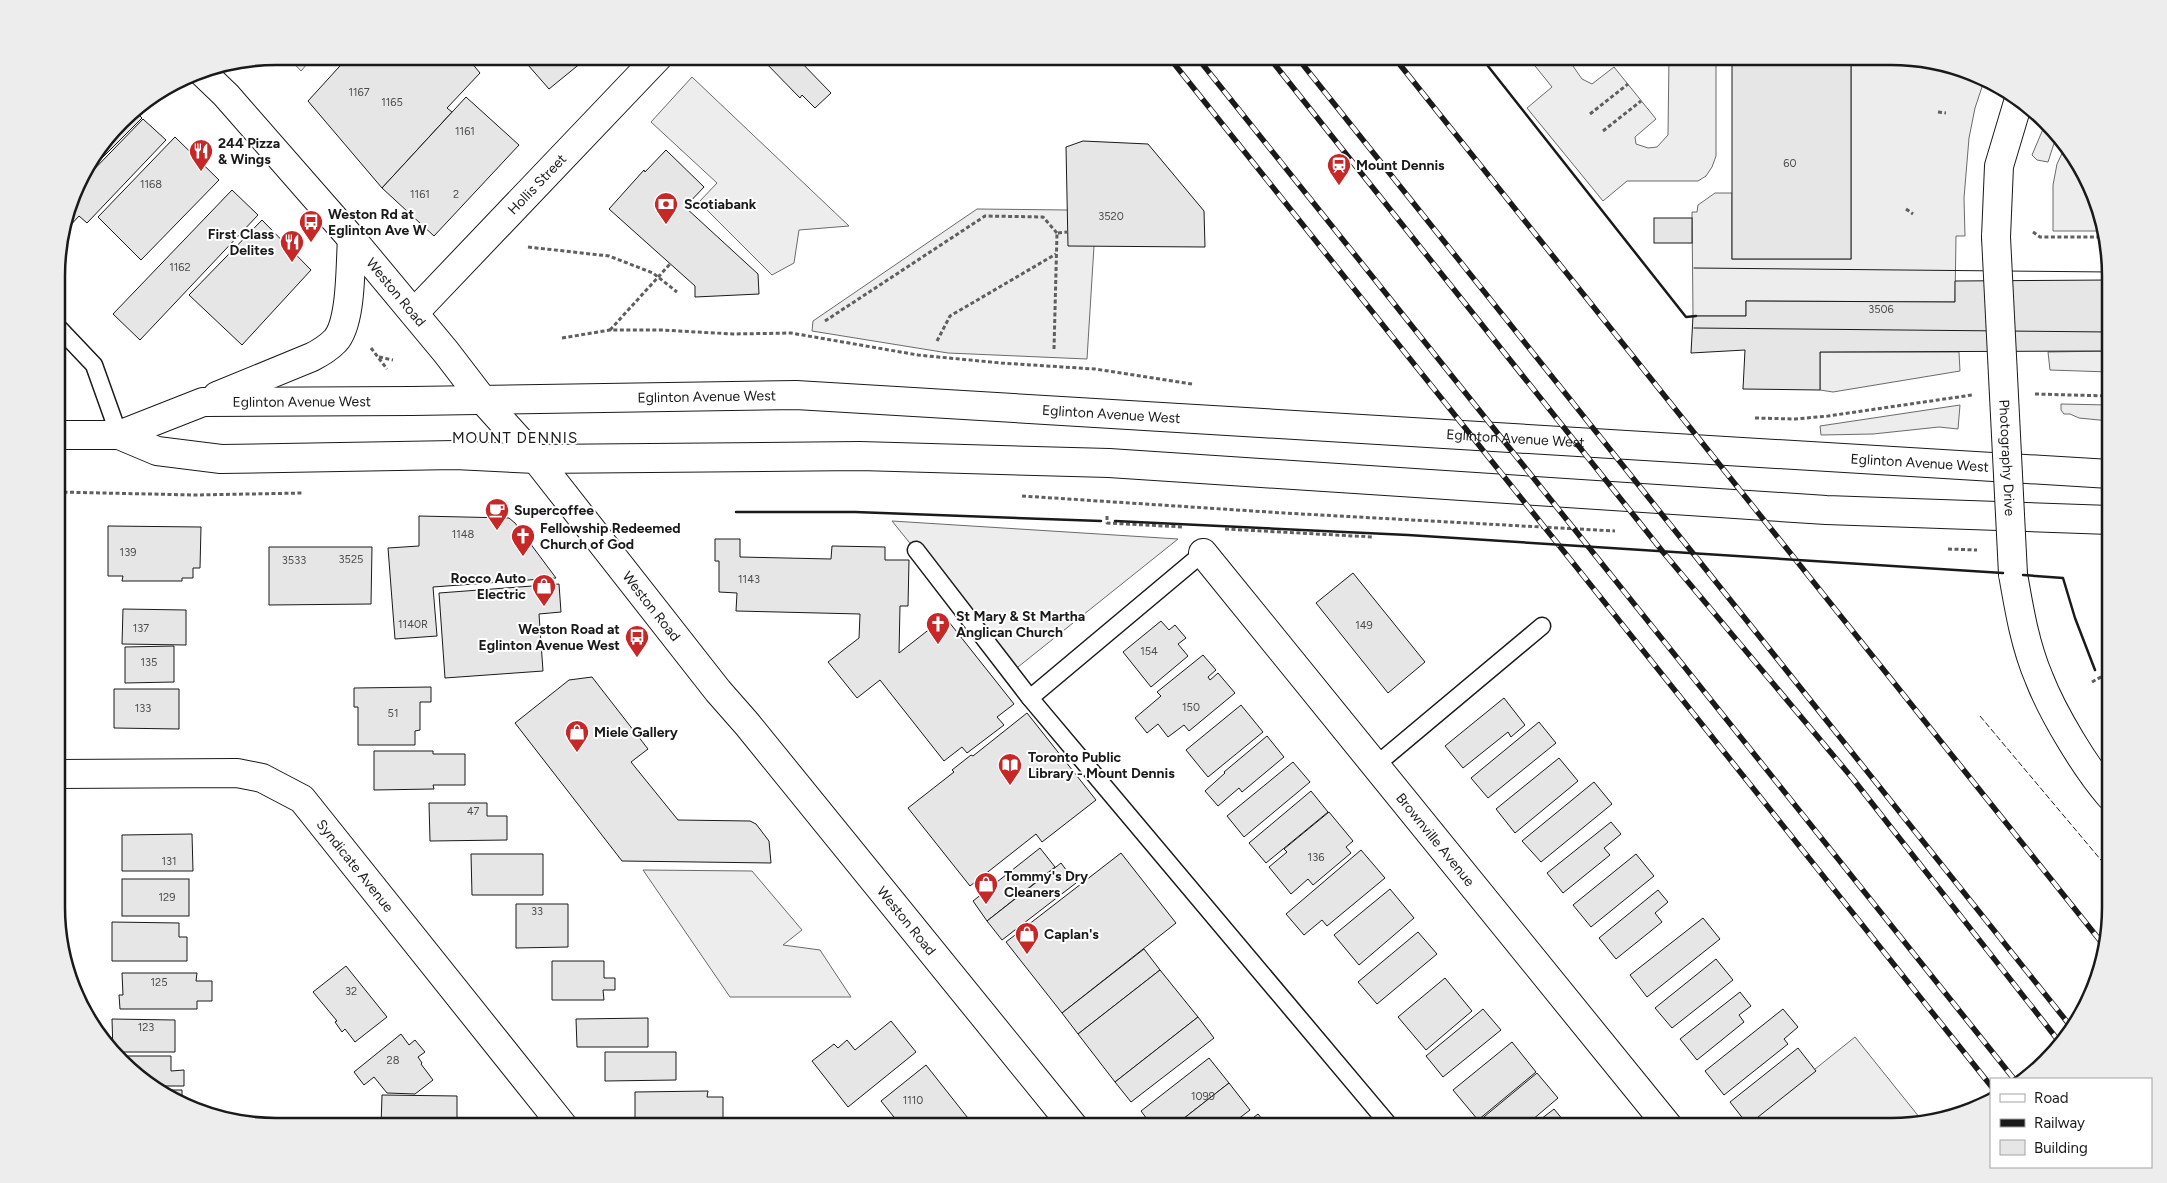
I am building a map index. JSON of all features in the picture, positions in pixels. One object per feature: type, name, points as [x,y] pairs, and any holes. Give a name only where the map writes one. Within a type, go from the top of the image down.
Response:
[{"type":"main road","name":"Hollis Street","points":[[414,313],[650,65]]},
{"type":"main road","name":"Weston Road","points":[[207,76],[226,95],[352,239],[482,399],[536,459],[718,691],[754,731],[1068,1118]]},
{"type":"main road","name":"Photography Drive","points":[[2016,106],[1999,166],[1996,237],[2013,574],[2021,621],[2039,679],[2075,746],[2102,787]]},
{"type":"main road","points":[[203,402],[312,357],[322,352],[336,340],[346,320],[352,239]]},
{"type":"main road","name":"Eglinton Avenue West","points":[[65,435],[119,435],[203,402],[796,395],[2102,474]]},
{"type":"main road","name":"Eglinton Avenue West","points":[[119,435],[157,451],[221,459],[454,455],[536,459],[860,456],[1109,462],[1826,510],[2102,520]]},
{"type":"main road","name":"Brownville Avenue","points":[[1203,553],[1662,1118]]},
{"type":"main road","name":"Syndicate Avenue","points":[[65,774],[237,773],[262,778],[302,799],[557,1118]]},
{"type":"lane","points":[[65,334],[94,365],[119,435]]},
{"type":"lane","points":[[916,550],[1030,698],[1383,1118]]},
{"type":"lane","points":[[1030,698],[1203,553]]},
{"type":"lane","points":[[1376,765],[1542,626]]},
{"type":"path","points":[[1590,114],[1628,84]]},
{"type":"path","points":[[1603,131],[1641,101]]},
{"type":"path","points":[[1938,112],[1946,113]]},
{"type":"path","points":[[1906,209],[1913,214]]},
{"type":"path","points":[[825,321],[985,216],[1043,217],[1057,233],[1054,348]]},
{"type":"path","points":[[1057,233],[1068,232]]},
{"type":"path","points":[[2033,232],[2040,237],[2098,237]]},
{"type":"path","points":[[528,247],[609,256],[654,274],[677,292]]},
{"type":"path","points":[[937,341],[950,316],[1056,254]]},
{"type":"path","points":[[610,330],[670,264]]},
{"type":"path","points":[[562,338],[610,330],[661,330],[733,334],[791,333],[918,355],[1001,364],[1095,369],[1199,385]]},
{"type":"path","points":[[372,348],[388,370]]},
{"type":"path","points":[[378,357],[393,360]]},
{"type":"path","points":[[2026,394],[2102,396]]},
{"type":"path","points":[[1751,417],[1795,418],[1828,416],[1953,397],[1981,395]]},
{"type":"path","points":[[65,492],[88,493]]},
{"type":"path","points":[[1015,495],[1284,513],[1619,532]]},
{"type":"path","points":[[1108,516],[1108,524],[1192,528]]},
{"type":"path","points":[[1219,529],[1373,537]]},
{"type":"path","points":[[1944,549],[1984,550]]},
{"type":"path","points":[[2092,682],[2102,676]]},
{"type":"shaded area","points":[[295,65],[306,65],[301,71]]},
{"type":"shaded area","points":[[1534,65],[1572,65],[1582,79],[1592,84],[1614,67],[1656,119],[1635,137],[1636,144],[1648,148],[1657,147],[1668,135],[1669,65],[1716,65],[1716,156],[1712,167],[1706,176],[1698,181],[1627,181],[1603,201],[1527,108],[1552,87]]},
{"type":"shaded area","points":[[1851,65],[1905,65],[1932,69],[1959,76],[1982,86],[1975,108],[1969,138],[1964,198],[1965,236],[1956,236],[1955,302],[1746,301],[1746,316],[1693,316],[1692,212],[1697,212],[1698,205],[1715,193],[1732,193],[1732,259],[1851,259]]},
{"type":"shaded area","points":[[692,77],[849,226],[799,230],[794,263],[772,275],[699,202],[717,183],[651,122]]},
{"type":"shaded area","points":[[2043,130],[2054,142],[2048,162],[2037,160],[2032,155]]},
{"type":"shaded area","points":[[2062,153],[2074,170],[2086,195],[2097,231],[2053,231],[2053,185],[2057,164]]},
{"type":"shaded area","points":[[977,209],[1068,210],[1094,246],[1087,359],[948,353],[812,331],[813,321]]},
{"type":"shaded area","points":[[2102,351],[2102,372],[2050,370],[2048,352]]},
{"type":"shaded area","points":[[1820,352],[1959,352],[1960,371],[1833,392],[1820,390]]},
{"type":"shaded area","points":[[2061,404],[2102,405],[2102,420],[2079,418],[2070,414],[2064,414],[2061,410]]},
{"type":"shaded area","points":[[1960,405],[1958,429],[1939,427],[1873,434],[1821,435],[1820,426]]},
{"type":"shaded area","points":[[892,521],[1178,539],[1013,671]]},
{"type":"shaded area","points":[[643,870],[752,871],[802,930],[783,945],[820,950],[851,997],[730,997]]},
{"type":"shaded area","points":[[1855,1037],[1918,1116],[1905,1118],[1754,1118]]},
{"type":"building","points":[[341,65],[473,65],[480,73],[447,108],[452,112],[382,188],[308,101]]},
{"type":"building","points":[[528,65],[578,65],[549,89]]},
{"type":"building","points":[[768,65],[804,65],[831,93],[815,108],[802,95],[800,98]]},
{"type":"building","points":[[1732,65],[1851,65],[1851,259],[1732,259]]},
{"type":"building","points":[[466,97],[519,145],[434,236],[382,188]]},
{"type":"building","points":[[139,115],[142,118],[98,162],[117,137],[137,117]]},
{"type":"building","points":[[143,119],[166,140],[87,223],[79,216],[71,224],[81,195],[92,171]]},
{"type":"building","points":[[175,137],[219,180],[141,260],[98,217]]},
{"type":"building","points":[[1083,141],[1148,144],[1204,211],[1205,247],[1068,246],[1066,147]]},
{"type":"building","name":"Scotiabank","points":[[666,150],[704,187],[685,207],[758,274],[759,294],[695,297],[695,286],[609,209],[644,170],[645,172]]},
{"type":"building","points":[[232,190],[258,215],[140,340],[113,314]]},
{"type":"building","points":[[1654,218],[1692,218],[1692,243],[1654,243]]},
{"type":"building","points":[[262,220],[311,270],[242,345],[189,295]]},
{"type":"building","points":[[2102,280],[2102,351],[1820,352],[1820,390],[1743,389],[1745,350],[1691,353],[1693,316],[1746,316],[1746,301],[1955,302],[1955,281]]},
{"type":"building","points":[[419,516],[509,518],[515,523],[556,578],[433,587],[437,636],[395,639],[388,548],[419,546]]},
{"type":"building","points":[[108,526],[201,527],[200,568],[193,568],[193,578],[182,578],[182,581],[122,581],[123,576],[108,576]]},
{"type":"building","name":"St Mary & St Martha Anglican Church","points":[[715,539],[740,539],[740,557],[831,559],[832,546],[885,547],[885,560],[909,560],[908,606],[900,606],[899,653],[945,617],[1014,704],[997,717],[1004,725],[967,753],[962,747],[944,761],[880,680],[857,698],[828,662],[859,638],[860,614],[736,611],[737,593],[719,592],[719,561],[715,561]]},
{"type":"building","points":[[269,547],[372,547],[371,604],[269,605]]},
{"type":"building","points":[[1353,573],[1425,662],[1388,693],[1316,603]]},
{"type":"building","points":[[559,584],[561,612],[539,614],[543,671],[445,678],[439,593]]},
{"type":"building","points":[[123,609],[186,610],[186,645],[122,644]]},
{"type":"building","points":[[1161,621],[1169,630],[1175,625],[1186,638],[1178,644],[1188,656],[1151,687],[1123,652]]},
{"type":"building","points":[[174,646],[174,682],[125,683],[125,647]]},
{"type":"building","points":[[1203,655],[1216,670],[1208,677],[1210,680],[1218,673],[1235,693],[1189,731],[1184,725],[1168,737],[1158,724],[1147,733],[1135,718],[1161,696],[1157,692]]},
{"type":"building","points":[[592,677],[648,749],[631,762],[678,820],[750,821],[756,824],[769,841],[771,863],[622,861],[515,723],[569,680]]},
{"type":"building","points":[[431,687],[431,702],[420,702],[420,730],[415,731],[415,745],[358,745],[358,707],[354,707],[354,688]]},
{"type":"building","points":[[114,689],[179,689],[179,729],[114,728]]},
{"type":"building","points":[[1504,698],[1525,725],[1511,737],[1508,732],[1463,768],[1445,746]]},
{"type":"building","points":[[1241,705],[1263,732],[1208,777],[1186,750]]},
{"type":"building","name":"Toronto Public Library - Mount Dennis","points":[[1027,713],[1096,800],[1042,842],[1036,834],[970,886],[908,808],[954,772],[952,770],[971,755],[973,756]]},
{"type":"building","points":[[1539,722],[1556,743],[1488,798],[1471,778]]},
{"type":"building","points":[[1267,736],[1284,757],[1242,792],[1239,788],[1218,806],[1205,791],[1224,772]]},
{"type":"building","points":[[374,751],[433,751],[433,754],[465,754],[465,785],[433,785],[434,789],[374,790]]},
{"type":"building","points":[[1559,758],[1578,781],[1515,833],[1496,809]]},
{"type":"building","points":[[1293,762],[1310,782],[1244,837],[1227,816]]},
{"type":"building","points":[[1594,782],[1612,804],[1541,862],[1522,841]]},
{"type":"building","points":[[1311,791],[1328,812],[1266,863],[1249,843]]},
{"type":"building","points":[[429,803],[487,803],[487,816],[507,816],[507,840],[430,841]]},
{"type":"building","points":[[1329,812],[1353,841],[1346,847],[1351,853],[1313,885],[1308,879],[1291,894],[1269,867],[1287,852],[1284,849]]},
{"type":"building","points":[[1611,822],[1621,834],[1604,848],[1610,855],[1563,893],[1547,873]]},
{"type":"building","points":[[192,834],[193,871],[122,871],[122,835]]},
{"type":"building","points":[[1040,848],[1055,867],[987,921],[973,901]]},
{"type":"building","points":[[1361,850],[1385,878],[1327,926],[1322,920],[1304,935],[1286,914]]},
{"type":"building","points":[[1121,853],[1176,923],[1062,1013],[1006,942]]},
{"type":"building","points":[[471,854],[543,854],[543,895],[472,895]]},
{"type":"building","points":[[1636,854],[1654,876],[1591,927],[1573,905]]},
{"type":"building","points":[[1061,863],[1076,883],[1002,940],[987,921]]},
{"type":"building","points":[[122,879],[189,879],[189,916],[122,916]]},
{"type":"building","points":[[1390,889],[1414,918],[1359,965],[1334,935]]},
{"type":"building","points":[[1658,890],[1668,902],[1655,913],[1662,922],[1616,959],[1599,938]]},
{"type":"building","points":[[516,904],[568,904],[568,947],[516,948]]},
{"type":"building","points":[[1703,918],[1720,939],[1647,997],[1630,975]]},
{"type":"building","points":[[112,922],[179,923],[179,937],[187,937],[187,961],[112,961]]},
{"type":"building","points":[[1418,932],[1437,954],[1377,1004],[1358,982]]},
{"type":"building","points":[[1144,949],[1160,970],[1078,1034],[1062,1013]]},
{"type":"building","points":[[1716,959],[1733,980],[1672,1028],[1655,1008]]},
{"type":"building","points":[[552,961],[604,961],[604,978],[615,978],[615,990],[603,990],[604,1000],[552,1000]]},
{"type":"building","points":[[346,966],[387,1017],[355,1042],[345,1029],[342,1032],[335,1022],[337,1021],[313,992]]},
{"type":"building","points":[[1160,970],[1198,1017],[1115,1082],[1078,1034]]},
{"type":"building","points":[[122,973],[197,973],[196,981],[212,981],[212,1001],[197,1001],[197,1009],[120,1009],[119,995],[123,995]]},
{"type":"building","points":[[1445,978],[1472,1011],[1426,1050],[1398,1017]]},
{"type":"building","points":[[1740,992],[1751,1006],[1739,1015],[1744,1022],[1697,1060],[1680,1039]]},
{"type":"building","points":[[1483,1009],[1501,1030],[1443,1077],[1426,1056]]},
{"type":"building","points":[[1783,1009],[1798,1027],[1784,1039],[1788,1044],[1724,1095],[1705,1071]]},
{"type":"building","points":[[1198,1017],[1214,1038],[1131,1102],[1115,1082]]},
{"type":"building","points":[[648,1018],[648,1047],[577,1047],[576,1019]]},
{"type":"building","points":[[112,1019],[175,1020],[175,1052],[123,1052],[113,1041]]},
{"type":"building","points":[[891,1021],[916,1052],[848,1107],[812,1061],[834,1044],[838,1048],[847,1040],[855,1050]]},
{"type":"building","points":[[401,1034],[409,1045],[415,1040],[425,1052],[418,1057],[433,1080],[415,1094],[387,1093],[374,1077],[364,1085],[354,1072]]},
{"type":"building","points":[[1512,1042],[1536,1072],[1480,1118],[1476,1118],[1453,1090]]},
{"type":"building","points":[[1798,1048],[1816,1071],[1757,1118],[1743,1118],[1730,1102]]},
{"type":"building","points":[[605,1052],[676,1052],[676,1080],[605,1081]]},
{"type":"building","points":[[127,1056],[171,1056],[171,1071],[184,1070],[184,1086],[164,1086]]},
{"type":"building","points":[[1209,1058],[1229,1083],[1184,1118],[1146,1118],[1141,1111]]},
{"type":"building","points":[[926,1065],[968,1118],[895,1118],[881,1101]]},
{"type":"building","points":[[1537,1073],[1558,1098],[1534,1118],[1483,1118]]},
{"type":"building","points":[[1229,1083],[1250,1110],[1240,1118],[1184,1118]]},
{"type":"building","points":[[170,1090],[182,1090],[182,1096]]},
{"type":"building","points":[[708,1091],[707,1097],[723,1097],[723,1118],[635,1118],[635,1092]]},
{"type":"building","points":[[382,1095],[457,1096],[457,1118],[381,1118]]},
{"type":"building","points":[[1554,1109],[1561,1118],[1542,1118]]},
{"type":"building","points":[[1258,1114],[1261,1118],[1253,1118]]},
{"type":"tram line","points":[[1694,268],[2102,272]]},
{"type":"tram line","points":[[1694,328],[2102,332]]},
{"type":"railway","points":[[1175,65],[1990,1085]]},
{"type":"railway","points":[[1203,65],[2013,1078]]},
{"type":"railway","points":[[1275,65],[1663,552],[1853,779],[2056,1038]]},
{"type":"railway","points":[[1303,65],[2068,1023]]},
{"type":"railway","points":[[1400,65],[2099,940]]},
{"type":"fence","points":[[1980,716],[2102,861]]},
{"type":"wall","points":[[1487,65],[1686,317],[1696,316]]},
{"type":"wall","points":[[736,512],[855,512],[1101,521]]},
{"type":"wall","points":[[1115,521],[1408,535],[2003,573]]},
{"type":"wall","points":[[2023,575],[2063,578],[2075,618],[2095,670]]},
{"type":"place","name":"244 Pizza & Wings","points":[[201,172]]},
{"type":"place","name":"Mount Dennis","points":[[1339,186]]},
{"type":"place","name":"Scotiabank","points":[[666,225]]},
{"type":"place","name":"Weston Rd at Eglinton Ave W","points":[[311,243]]},
{"type":"place","name":"First Class Delites","points":[[292,263]]},
{"type":"place","name":"Supercoffee","points":[[497,531]]},
{"type":"place","name":"Fellowship Redeemed Church of God","points":[[523,557]]},
{"type":"place","name":"Rocco Auto Electric","points":[[544,607]]},
{"type":"place","name":"St Mary & St Martha Anglican Church","points":[[938,645]]},
{"type":"place","name":"Weston Road at Eglinton Avenue West","points":[[637,658]]},
{"type":"place","name":"Miele Gallery","points":[[577,753]]},
{"type":"place","name":"Toronto Public Library - Mount Dennis","points":[[1010,786]]},
{"type":"place","name":"Tommy's Dry Cleaners","points":[[986,905]]},
{"type":"place","name":"Caplan's","points":[[1027,955]]},
{"type":"district","name":"MOUNT DENNIS","points":[[515,438]]}]
